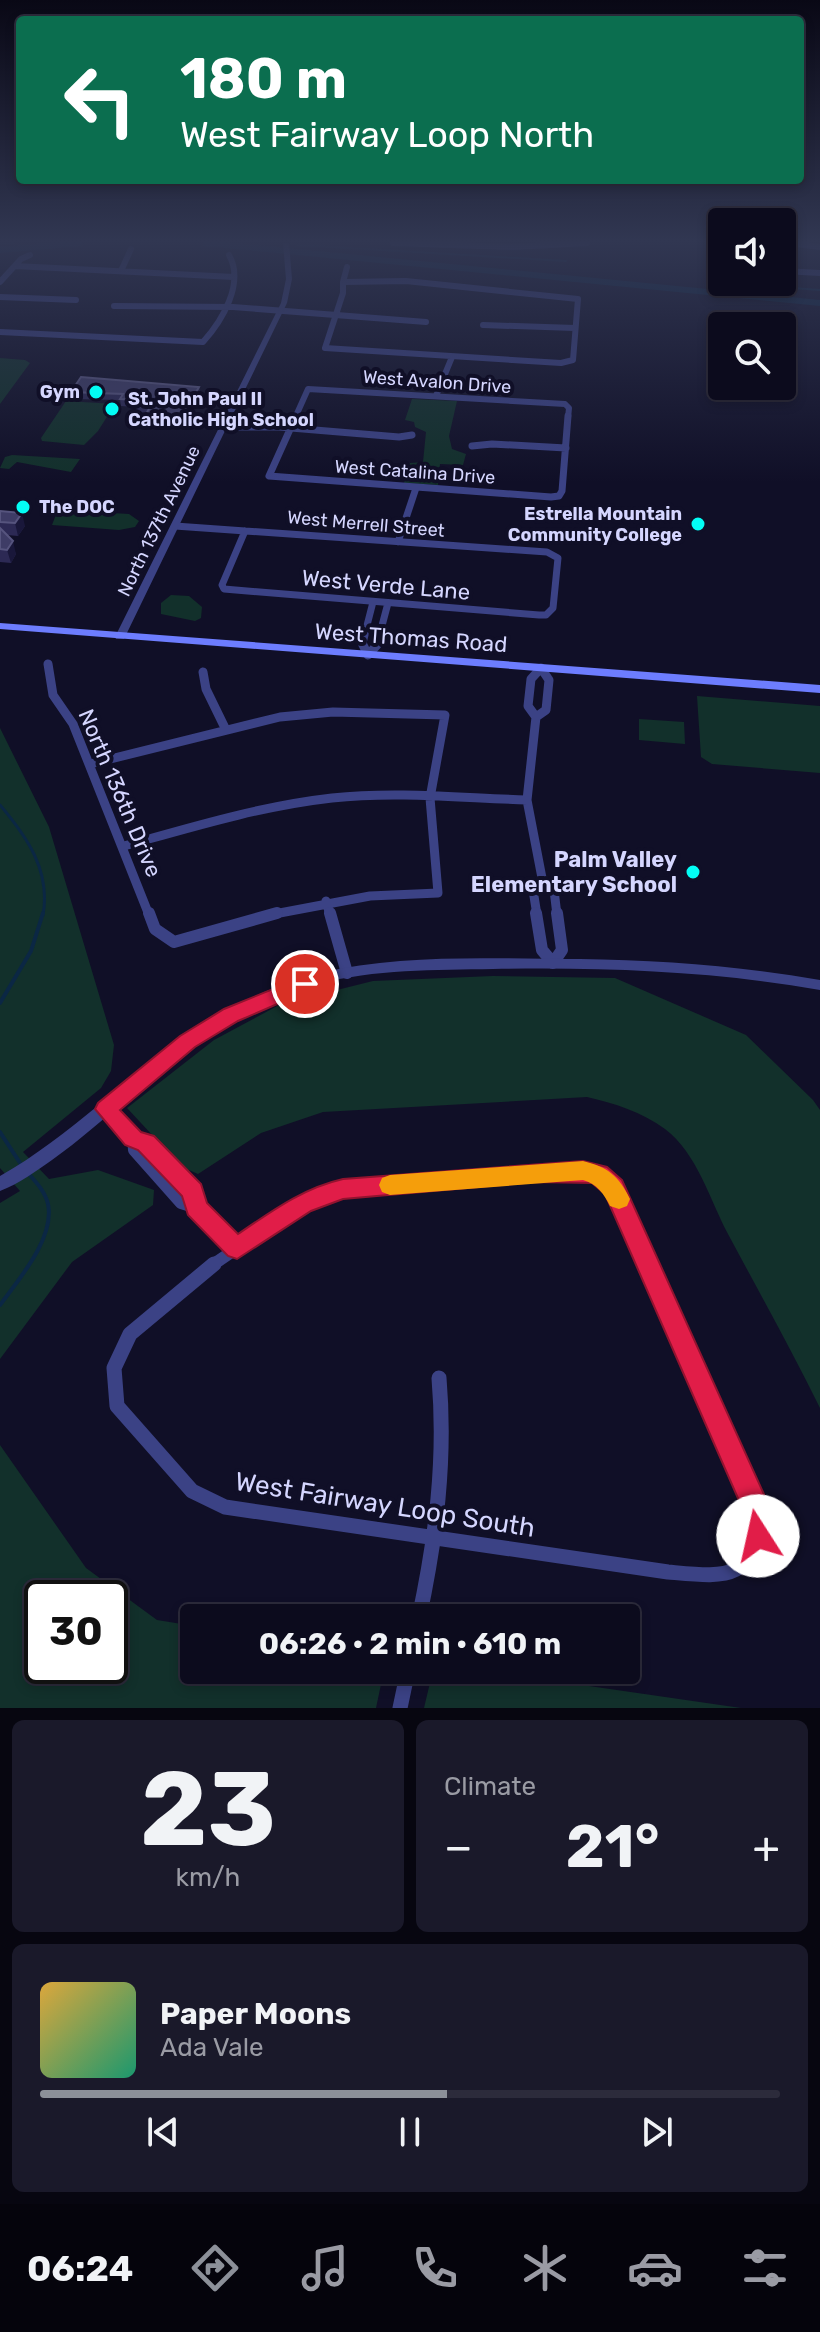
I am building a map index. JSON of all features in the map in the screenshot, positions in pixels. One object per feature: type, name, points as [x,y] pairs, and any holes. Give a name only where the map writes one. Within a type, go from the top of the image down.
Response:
[{"type":"main road","name":"West Thomas Road","points":[[0,626],[820,689]]},
{"type":"street","points":[[0,332],[203,342],[215,323]]},
{"type":"street","name":"North 137th Avenue","points":[[120,637],[274,323]]},
{"type":"street","points":[[333,323],[325,348],[570,363],[573,360],[576,323]]},
{"type":"street","points":[[483,325],[575,328]]},
{"type":"street","points":[[436,396],[452,357]]},
{"type":"street","name":"West Avalon Drive","points":[[287,430],[308,389],[565,404],[569,408],[566,448]]},
{"type":"street","points":[[223,427],[276,433],[287,430],[399,437],[412,435]]},
{"type":"street","name":"West Catalina Drive","points":[[287,430],[269,476],[416,488],[559,496],[566,448]]},
{"type":"street","points":[[472,446],[492,444],[566,448]]},
{"type":"street","points":[[398,542],[416,488]]},
{"type":"street","name":"West Merrell Street","points":[[175,526],[554,554],[558,558],[553,608],[546,615]]},
{"type":"street","name":"West Verde Lane","points":[[245,531],[222,585],[224,589],[546,615]]},
{"type":"street","points":[[373,602],[362,643],[368,655],[377,645],[388,603]]},
{"type":"street","name":"North 136th Drive","points":[[48,664],[53,695],[73,724],[155,929],[163,937],[174,942],[326,901]]},
{"type":"street","points":[[536,717],[546,710],[549,680],[541,668],[531,679],[528,706],[536,717],[527,800],[542,878],[554,890],[562,950],[553,963]]},
{"type":"street","points":[[203,672],[206,689],[226,730]]},
{"type":"street","points":[[90,764],[280,717],[333,712],[445,715],[430,798],[438,893],[394,892],[326,901],[347,973]]},
{"type":"street","points":[[124,846],[296,803],[375,795],[527,800]]},
{"type":"street","points":[[542,878],[533,890],[542,950],[553,963]]},
{"type":"street","points":[[4,1182],[39,1160],[106,1109],[188,1041],[231,1015],[282,991],[347,973],[400,967],[553,963],[656,965],[769,975],[820,985]]},
{"type":"street","points":[[106,1109],[133,1138],[146,1143],[193,1191],[197,1208]]},
{"type":"street","points":[[133,1138],[134,1150],[181,1203],[197,1208],[237,1248]]},
{"type":"street","points":[[158,1177],[171,1168]]},
{"type":"street","name":"West Fairway Loop South","points":[[583,1170],[599,1174],[613,1188],[757,1511],[758,1536],[747,1561],[721,1576],[668,1572],[225,1507],[192,1491],[117,1406],[114,1368],[130,1334],[237,1248],[323,1193],[537,1172],[583,1170]]},
{"type":"street","points":[[422,1604],[436,1539],[443,1470],[444,1421],[439,1378]]},
{"type":"street","points":[[400,1708],[405,1684]]},
{"type":"green space","points":[[0,358],[30,363],[0,404]]},
{"type":"green space","points":[[412,399],[457,401],[449,436],[452,449],[466,454],[463,465],[440,464],[438,485],[404,483],[410,463],[423,462],[426,432],[415,427],[414,422],[405,420]]},
{"type":"green space","points":[[66,401],[115,404],[98,431],[84,445],[42,441],[41,438]]},
{"type":"green space","points":[[5,457],[80,459],[71,472],[17,462],[9,469],[0,468]]},
{"type":"green space","points":[[57,512],[129,514],[139,521],[135,527],[119,530],[52,525]]},
{"type":"green space","points":[[171,595],[189,596],[202,607],[201,618],[195,621],[161,614],[161,603]]},
{"type":"green space","points":[[697,696],[820,706],[820,773],[712,764],[701,757]]},
{"type":"green space","points":[[639,719],[684,722],[685,744],[639,740]]},
{"type":"green space","points":[[0,728],[49,827],[114,1045],[111,1071],[101,1088],[23,1152],[49,1179],[98,1170],[154,1190],[153,1205],[72,1262],[0,1359],[0,1203],[20,1191],[0,1168]]},
{"type":"green space","points":[[493,976],[615,978],[746,1035],[813,1100],[820,1110],[820,1408],[686,1151],[665,1129],[637,1113],[587,1097],[323,1112],[261,1133],[198,1174],[182,1167],[127,1108],[214,1040],[281,1004],[373,981]]},
{"type":"green space","points":[[0,1445],[86,1568],[102,1580],[24,1580],[24,1684],[128,1684],[128,1599],[157,1620],[180,1624],[180,1684],[381,1684],[376,1708],[0,1708]]},
{"type":"green space","points":[[430,1684],[575,1684],[741,1708],[424,1708]]},
{"type":"building","points":[[81,377],[199,387],[184,414],[146,414],[150,407],[136,406],[140,400],[120,399],[123,394],[71,392]]},
{"type":"building","points":[[0,511],[22,513],[15,523],[0,522]]},
{"type":"building","points":[[0,528],[13,541],[7,550],[0,549]]},
{"type":"waterway","points":[[0,805],[35,856],[43,884],[43,915]]},
{"type":"waterway","points":[[0,1003],[31,951],[43,913]]},
{"type":"waterway","points":[[0,1132],[22,1166]]},
{"type":"waterway","points":[[0,1305],[34,1258],[49,1217],[47,1199],[27,1172]]},
{"type":"slow traffic","points":[[390,1185],[583,1170],[599,1174],[619,1199]]},
{"type":"place","name":"Gym","points":[[96,392]]},
{"type":"place","name":"St. John Paul II Catholic High School","points":[[112,409]]},
{"type":"place","name":"The DOC","points":[[23,507]]},
{"type":"place","name":"Estrella Mountain Community College","points":[[698,524]]},
{"type":"place","name":"Palm Valley Elementary School","points":[[693,872]]},
{"type":"route","points":[[305,984],[282,991],[231,1015],[188,1041],[106,1109],[133,1138],[146,1143],[193,1191],[197,1208],[237,1248],[323,1193],[537,1172],[583,1170],[599,1174],[613,1188],[757,1511],[758,1536]]}]
